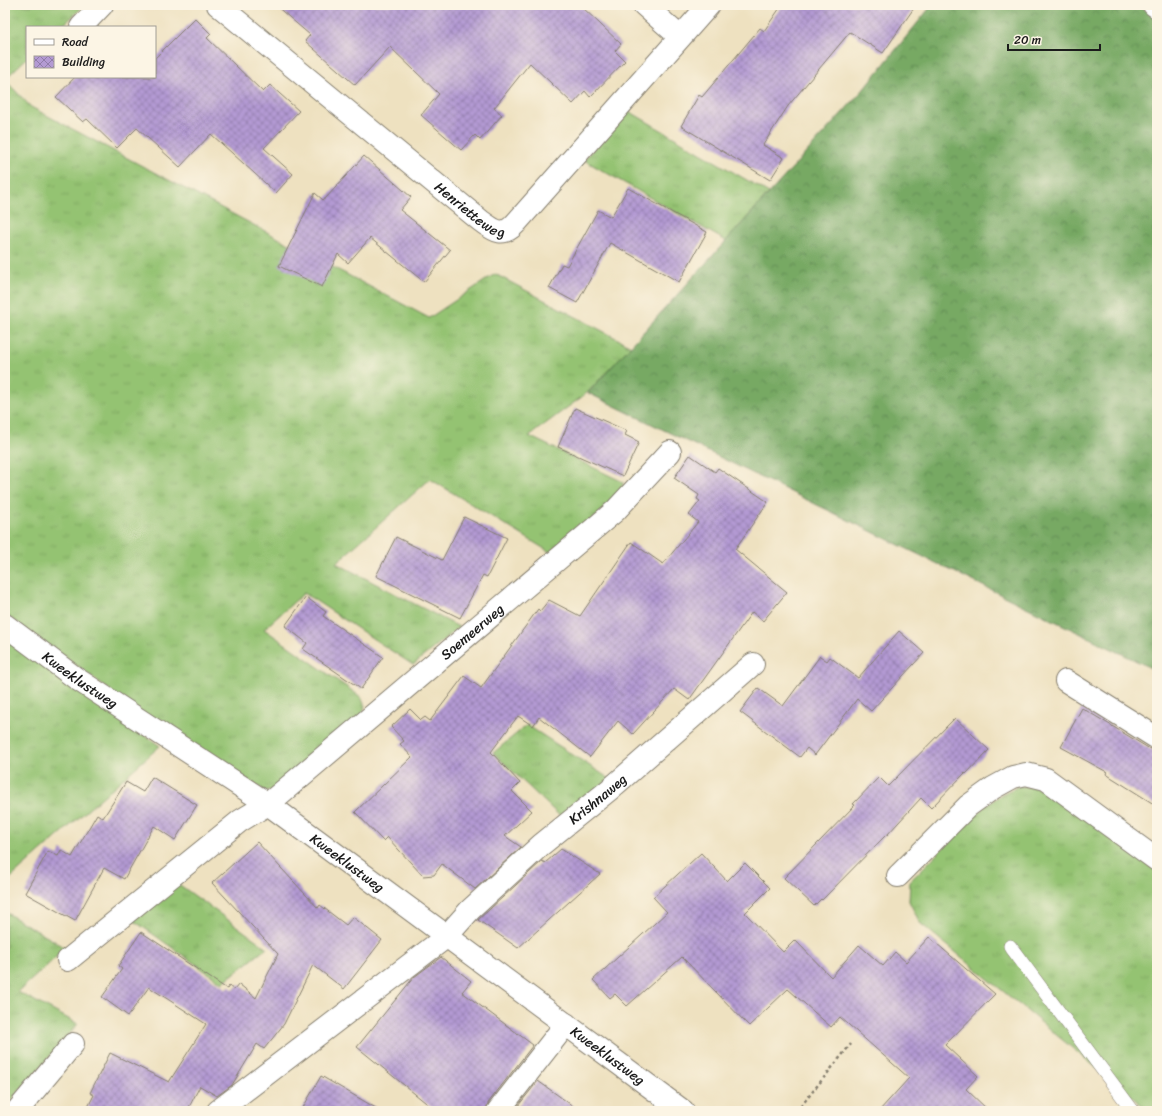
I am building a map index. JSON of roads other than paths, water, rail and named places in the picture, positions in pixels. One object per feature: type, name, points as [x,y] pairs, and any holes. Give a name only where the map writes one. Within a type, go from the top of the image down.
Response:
[{"type":"street","points":[[81,26],[102,5]]},
{"type":"street","name":"Henrietteweg","points":[[218,5],[481,220],[494,230],[503,233],[515,224],[709,5]]},
{"type":"street","points":[[644,5],[680,37]]},
{"type":"street","name":"Soemeerweg","points":[[68,960],[240,821],[268,804],[615,511],[670,452]]},
{"type":"street","name":"Kweeklustweg","points":[[5,625],[77,679],[167,740],[268,804],[683,1111]]},
{"type":"street","name":"Krishnaweg","points":[[218,1111],[446,937],[470,910],[540,845],[609,790],[753,664]]},
{"type":"street","points":[[1066,681],[1157,738]]},
{"type":"street","points":[[898,876],[968,806],[992,788],[1013,777],[1026,774],[1046,779],[1157,860]]},
{"type":"street","points":[[498,1111],[566,1024]]},
{"type":"street","points":[[17,1111],[73,1044]]},
{"type":"lane","points":[[1010,946],[1133,1111]]}]
